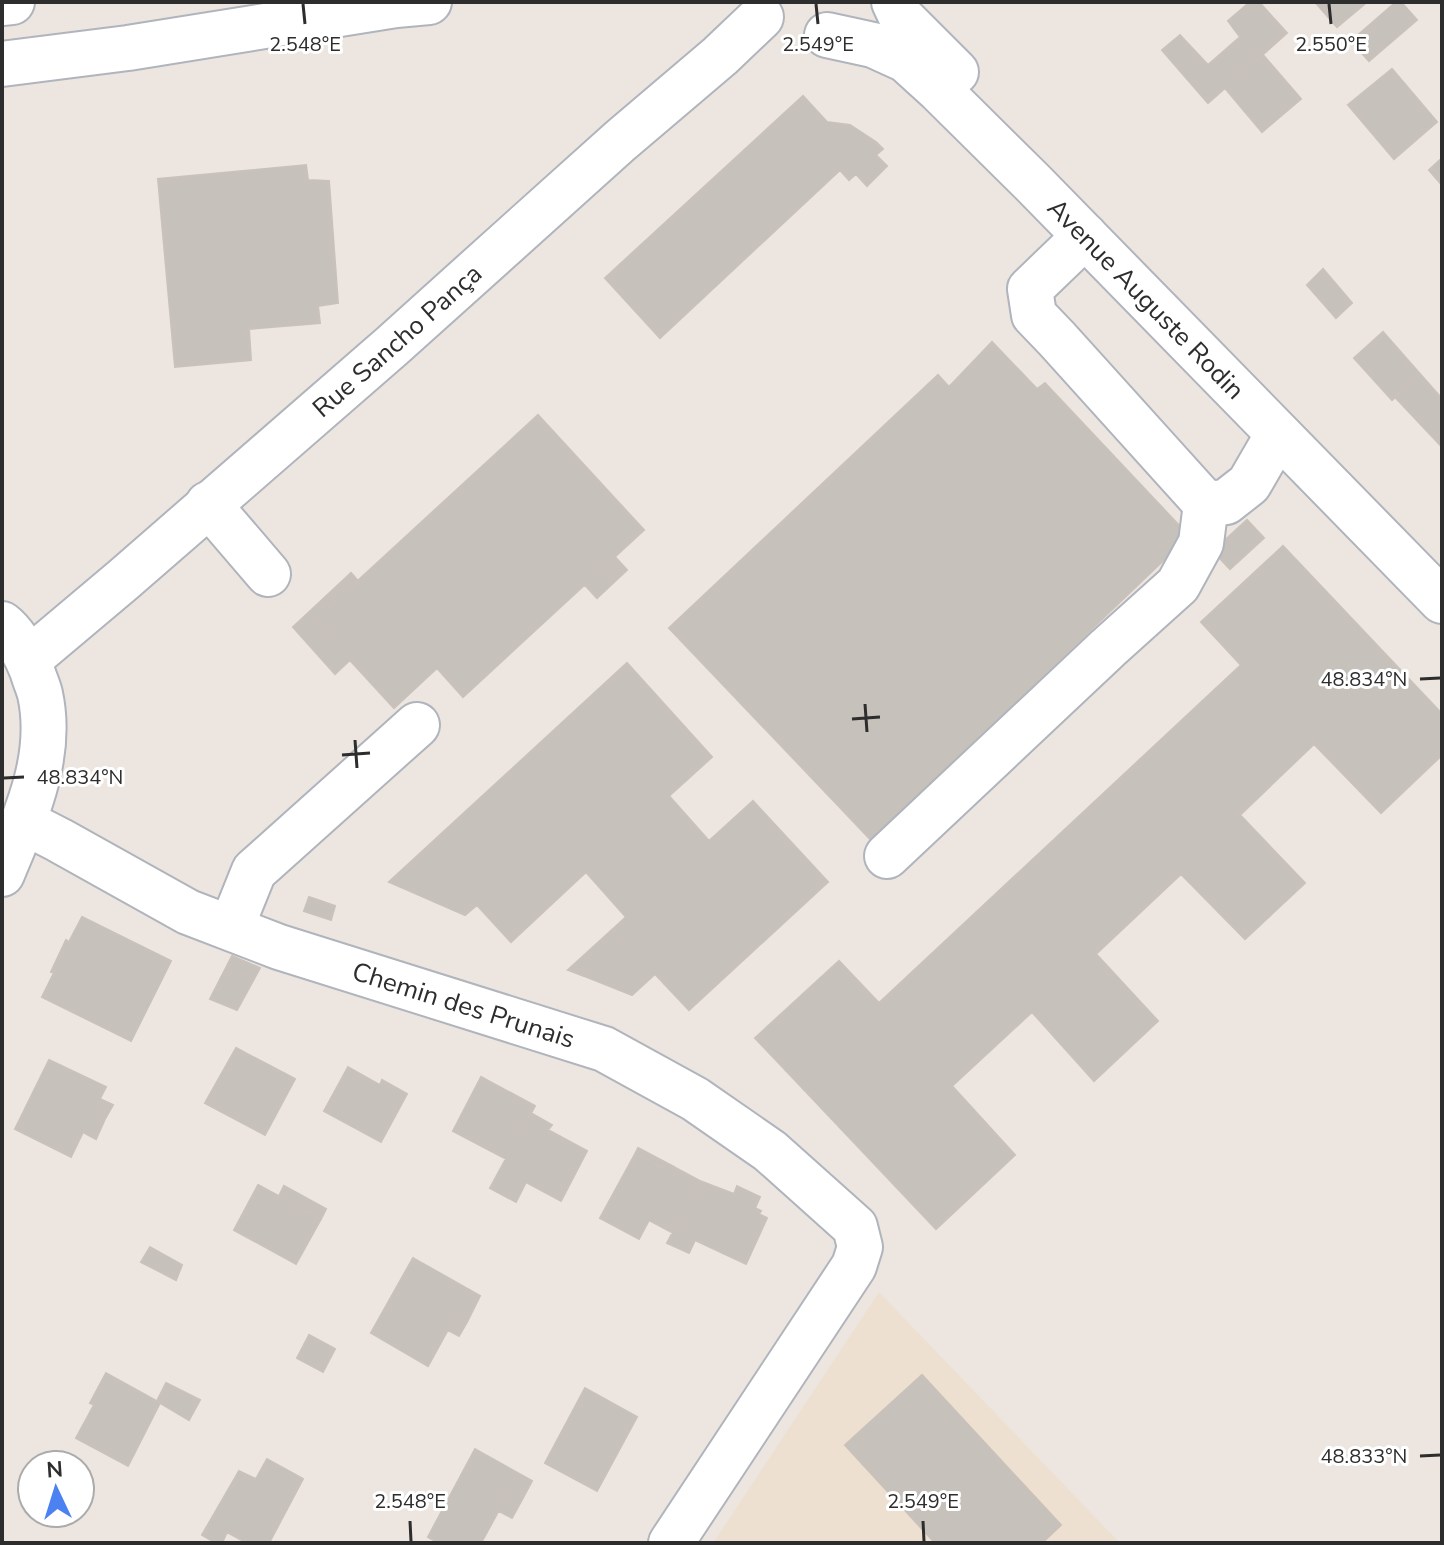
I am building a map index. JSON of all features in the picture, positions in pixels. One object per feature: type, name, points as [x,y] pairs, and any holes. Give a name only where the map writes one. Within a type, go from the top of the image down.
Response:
[{"type":"street","points":[[2,3],[12,2]]},
{"type":"street","points":[[2,64],[429,2]]},
{"type":"street","points":[[827,35],[848,28],[872,2]]},
{"type":"street","name":"Avenue Auguste Rodin","points":[[894,2],[901,17],[925,42],[1072,185],[1442,561]]},
{"type":"street","name":"Avenue Auguste Rodin","points":[[750,7],[772,25],[789,33],[808,37],[827,35],[873,45],[906,60],[1085,236],[1442,601]]},
{"type":"street","name":"Rue Sancho Pança","points":[[28,660],[392,346],[620,141],[720,56],[750,7]]},
{"type":"street","points":[[887,856],[1178,585],[1201,543],[1206,504],[1034,315],[1030,289],[1085,236]]},
{"type":"street","points":[[1206,504],[1226,502],[1249,484],[1278,434]]},
{"type":"street","points":[[208,504],[268,574]]},
{"type":"street","points":[[2,624],[28,660],[40,694],[44,734],[38,777],[24,822],[2,874]]},
{"type":"street","points":[[231,928],[254,871],[417,725]]},
{"type":"street","name":"Chemin des Prunais","points":[[24,822],[188,912],[279,947],[604,1049],[695,1099],[770,1151],[855,1227],[860,1247],[854,1266],[671,1543]]},
{"type":"shaded area","points":[[879,1292],[1120,1543],[713,1543]]},
{"type":"building","points":[[1250,2],[1259,2],[1287,33],[1208,103],[1162,50],[1180,35],[1208,65],[1240,37],[1228,21]]},
{"type":"building","points":[[1315,2],[1367,2],[1337,27]]},
{"type":"building","points":[[1396,2],[1401,2],[1417,20],[1369,61],[1351,41]]},
{"type":"building","points":[[1263,55],[1301,99],[1262,132],[1225,88]]},
{"type":"building","points":[[1392,69],[1437,122],[1394,159],[1348,105]]},
{"type":"building","points":[[803,96],[827,122],[850,125],[876,142],[883,149],[876,155],[887,166],[867,186],[856,174],[849,180],[840,170],[660,338],[605,278]]},
{"type":"building","points":[[1442,158],[1442,185],[1429,170]]},
{"type":"building","points":[[306,165],[308,180],[329,181],[338,303],[318,306],[320,323],[249,329],[251,360],[175,367],[158,179]]},
{"type":"building","points":[[1323,269],[1352,303],[1336,318],[1307,285]]},
{"type":"building","points":[[1383,332],[1420,374],[1392,400],[1354,358]]},
{"type":"building","points":[[992,342],[1037,389],[1045,383],[1189,536],[871,840],[669,628],[938,375],[949,387]]},
{"type":"building","points":[[1420,374],[1442,399],[1442,447],[1395,397]]},
{"type":"building","points":[[538,415],[644,530],[463,697],[437,668],[394,708],[314,621]]},
{"type":"building","points":[[1247,520],[1264,538],[1230,569],[1213,551]]},
{"type":"building","points":[[1283,546],[1442,714],[1442,755],[1381,813],[1314,744],[1240,815],[1305,883],[1245,939],[1181,874],[1096,954],[1158,1021],[1094,1081],[1032,1012],[952,1086],[1015,1155],[936,1229],[755,1038],[839,961],[879,1003],[1241,665],[1201,622]]},
{"type":"building","points":[[615,557],[627,570],[597,598],[585,585]]},
{"type":"building","points":[[351,573],[358,581],[314,621],[350,660],[335,674],[293,627]]},
{"type":"building","points":[[627,663],[712,757],[669,796],[709,841],[753,801],[828,882],[689,1010],[655,974],[632,995],[584,976],[623,940],[613,929],[626,917],[586,872],[511,942],[477,905],[465,915],[389,882]]},
{"type":"building","points":[[309,897],[335,906],[331,920],[304,911]]},
{"type":"building","points":[[82,917],[171,961],[131,1041],[42,997],[66,940],[69,942]]},
{"type":"building","points":[[613,929],[623,940],[584,976],[568,970]]},
{"type":"building","points":[[232,956],[260,968],[237,1010],[210,999]]},
{"type":"building","points":[[236,1048],[295,1079],[265,1135],[205,1103]]},
{"type":"building","points":[[49,1060],[106,1087],[93,1112],[105,1119],[96,1139],[83,1132],[71,1157],[15,1129]]},
{"type":"building","points":[[348,1067],[380,1085],[382,1080],[407,1094],[381,1142],[324,1111]]},
{"type":"building","points":[[481,1077],[535,1106],[506,1159],[453,1131]]},
{"type":"building","points":[[100,1099],[113,1105],[105,1119],[93,1112]]},
{"type":"building","points":[[531,1113],[552,1125],[548,1130],[587,1151],[561,1201],[526,1182],[516,1202],[490,1188]]},
{"type":"building","points":[[638,1148],[674,1167],[671,1172],[635,1154]]},
{"type":"building","points":[[635,1154],[671,1172],[674,1167],[700,1181],[673,1233],[649,1220],[639,1239],[600,1218]]},
{"type":"building","points":[[700,1181],[734,1194],[737,1186],[760,1197],[755,1208],[767,1218],[746,1264],[695,1240],[689,1253],[667,1243]]},
{"type":"building","points":[[258,1185],[321,1219],[296,1264],[234,1230]]},
{"type":"building","points":[[284,1186],[326,1209],[321,1219],[279,1196]]},
{"type":"building","points":[[150,1247],[182,1265],[176,1280],[141,1262]]},
{"type":"building","points":[[413,1258],[480,1296],[467,1322],[456,1315],[428,1366],[371,1333]]},
{"type":"building","points":[[456,1315],[467,1322],[459,1336],[448,1330]]},
{"type":"building","points":[[309,1335],[335,1349],[323,1372],[297,1358]]},
{"type":"building","points":[[106,1373],[160,1403],[128,1466],[76,1438],[94,1405],[90,1403]]},
{"type":"building","points":[[922,1375],[1061,1525],[1042,1543],[935,1543],[845,1445]]},
{"type":"building","points":[[166,1383],[200,1400],[189,1420],[157,1401]]},
{"type":"building","points":[[585,1388],[637,1417],[597,1491],[545,1463]]},
{"type":"building","points":[[475,1449],[532,1481],[524,1496],[510,1490],[481,1543],[439,1543],[428,1537]]},
{"type":"building","points":[[267,1459],[303,1479],[269,1543],[247,1543],[227,1532],[222,1543],[216,1543],[202,1535],[239,1471],[256,1479]]},
{"type":"building","points":[[510,1490],[524,1496],[512,1518],[499,1511]]}]
